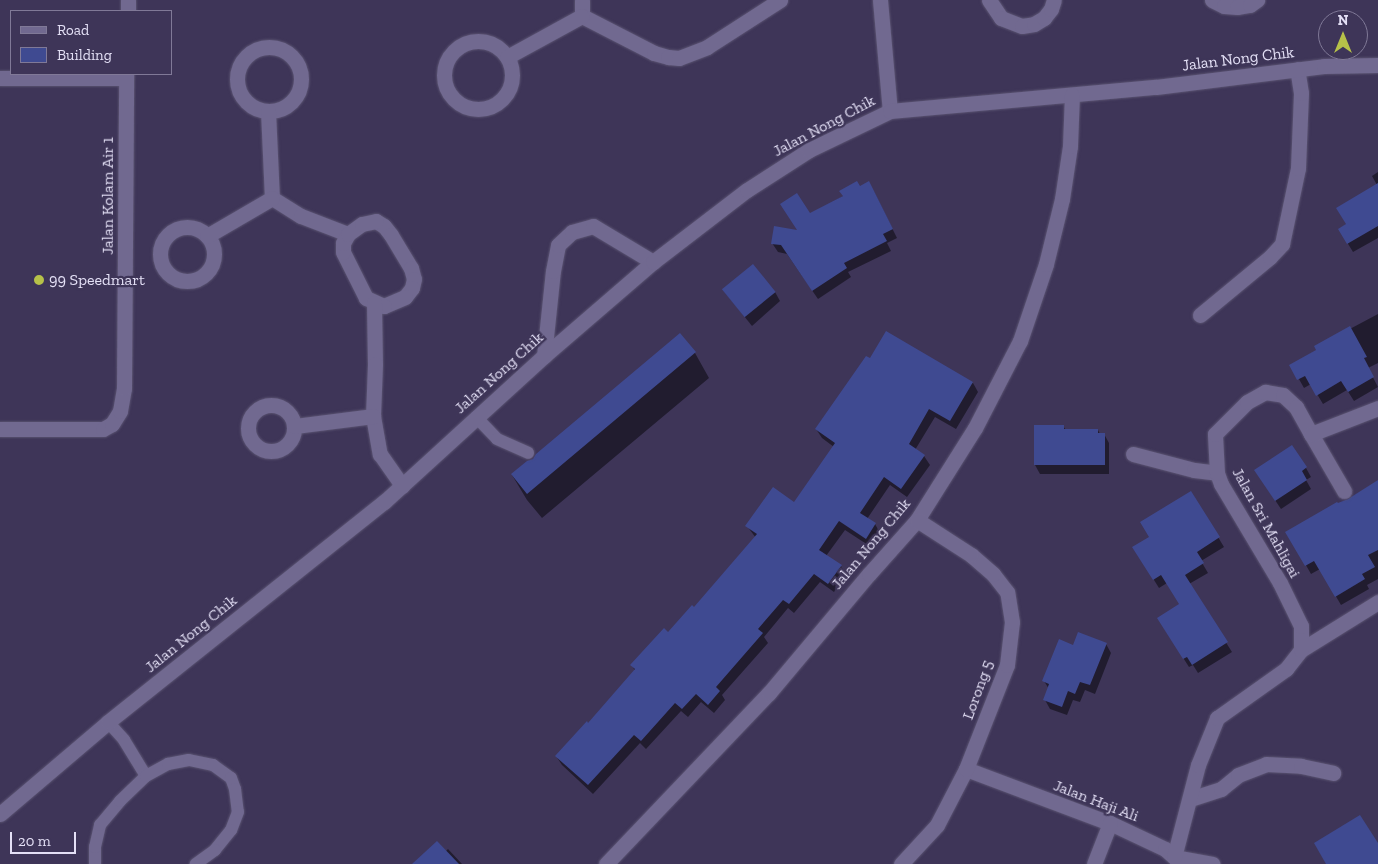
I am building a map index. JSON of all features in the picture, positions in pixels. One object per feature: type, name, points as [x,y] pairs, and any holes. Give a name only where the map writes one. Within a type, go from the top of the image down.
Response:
[{"type":"street","points":[[582,0],[582,16]]},
{"type":"street","points":[[582,16],[654,53],[668,58],[679,58],[707,47],[780,0]]},
{"type":"street","points":[[880,0],[890,112]]},
{"type":"street","points":[[989,0],[1001,18],[1022,26],[1034,24],[1044,18],[1051,9],[1054,0]]},
{"type":"street","points":[[1212,0],[1224,6],[1237,8],[1257,0]]},
{"type":"street","points":[[508,57],[582,16]]},
{"type":"street","points":[[477,41],[489,42],[508,57],[512,67],[510,88],[496,104],[486,108],[465,107],[448,92],[444,81],[444,69],[448,58],[456,49],[477,41]]},
{"type":"street","points":[[272,46],[283,49],[295,60],[302,75],[301,86],[297,96],[289,105],[279,110],[268,112],[249,104],[238,88],[236,78],[239,67],[252,52],[272,46]]},
{"type":"street","name":"Jalan Nong Chik","points":[[3,808],[402,486],[544,356],[652,262],[747,190],[801,155],[890,112],[1072,95],[1297,69],[1350,64],[1378,65]]},
{"type":"street","points":[[1200,315],[1270,257],[1282,244],[1298,168],[1301,93],[1297,69]]},
{"type":"street","points":[[0,78],[126,76]]},
{"type":"street","name":"Jalan Kolam Air 1","points":[[4,427],[103,429],[112,424],[120,411],[124,388],[126,76]]},
{"type":"street","name":"Jalan Nong Chik","points":[[606,864],[769,693],[917,520],[975,428],[1020,341],[1046,264],[1062,199],[1070,146],[1072,95]]},
{"type":"street","points":[[268,112],[272,198]]},
{"type":"street","points":[[272,198],[302,216],[348,234]]},
{"type":"street","points":[[208,236],[272,198]]},
{"type":"street","points":[[376,221],[384,226],[411,268],[414,278],[412,288],[405,297],[384,306],[366,298],[343,252],[343,243],[348,234],[362,224],[376,221]]},
{"type":"street","points":[[544,356],[553,271],[558,245],[565,238],[572,232],[593,226],[652,262]]},
{"type":"street","points":[[374,303],[375,364],[373,416],[380,454],[402,486]]},
{"type":"street","name":"Jalan Sri Mahligai","points":[[1301,650],[1301,626],[1280,583],[1216,473],[1216,434],[1247,402],[1265,392],[1283,395],[1296,407],[1344,491]]},
{"type":"street","points":[[1310,434],[1378,408]]},
{"type":"street","points":[[295,426],[373,416]]},
{"type":"street","points":[[1133,454],[1194,470],[1216,473]]},
{"type":"street","name":"Lorong 5","points":[[901,864],[937,825],[966,769],[1007,665],[1012,622],[1007,592],[992,574],[971,555],[917,520]]},
{"type":"street","points":[[1174,857],[1206,741],[1216,718],[1286,669],[1301,650],[1378,602]]},
{"type":"street","points":[[1190,799],[1221,789],[1238,775],[1266,764],[1301,766],[1333,773]]},
{"type":"street","name":"Jalan Haji Ali","points":[[966,769],[1110,823],[1165,849],[1174,857],[1212,864]]},
{"type":"street","points":[[1094,864],[1110,823]]},
{"type":"lane","points":[[476,417],[497,439],[528,453]]},
{"type":"lane","points":[[108,722],[124,740],[146,776]]},
{"type":"lane","points":[[95,864],[95,847],[100,825],[120,801],[146,776],[168,764],[189,760],[213,765],[231,778],[235,789],[238,812],[231,830],[215,850],[196,864]]},
{"type":"building","points":[[857,181],[860,186],[869,181],[893,229],[883,234],[887,241],[844,263],[847,268],[812,291],[781,245],[771,244],[774,226],[797,230],[780,204],[797,193],[810,213],[843,196],[839,191]]},
{"type":"building","points":[[1378,183],[1378,226],[1347,244],[1338,229],[1346,224],[1336,208]]},
{"type":"building","points":[[753,264],[776,292],[745,317],[722,289]]},
{"type":"building","points":[[1350,326],[1367,357],[1364,358],[1374,377],[1348,392],[1341,381],[1316,396],[1305,376],[1297,380],[1289,365],[1316,350],[1314,346]]},
{"type":"building","points":[[886,331],[973,382],[950,421],[929,409],[909,444],[925,455],[901,489],[884,477],[860,513],[876,523],[866,539],[839,521],[819,550],[842,565],[828,584],[814,574],[789,604],[783,600],[758,629],[763,633],[716,687],[720,691],[708,705],[696,694],[682,709],[675,703],[641,741],[634,735],[588,785],[555,756],[587,721],[588,723],[635,669],[630,665],[664,628],[668,632],[692,605],[694,607],[757,534],[745,526],[773,487],[794,502],[835,443],[815,429],[866,356],[870,358]]},
{"type":"building","points":[[680,333],[696,352],[527,494],[511,474],[527,461],[533,459],[536,454]]},
{"type":"building","points":[[1034,425],[1064,425],[1064,429],[1098,429],[1098,433],[1105,433],[1105,465],[1034,465]]},
{"type":"building","points":[[1292,445],[1307,467],[1302,471],[1307,480],[1275,501],[1254,470]]},
{"type":"building","points":[[1378,480],[1378,550],[1368,555],[1375,567],[1362,574],[1365,579],[1335,597],[1314,561],[1305,566],[1285,532],[1337,502],[1348,499]]},
{"type":"building","points":[[1191,491],[1220,537],[1197,552],[1204,563],[1185,575],[1228,642],[1192,665],[1187,657],[1183,659],[1157,618],[1179,604],[1161,575],[1153,580],[1132,547],[1149,537],[1140,522]]},
{"type":"building","points":[[1078,632],[1107,643],[1090,685],[1080,682],[1075,694],[1068,691],[1062,707],[1043,700],[1049,684],[1042,681],[1059,639],[1073,645]]},
{"type":"building","points":[[1360,815],[1378,843],[1378,864],[1326,864],[1314,843]]},
{"type":"building","points":[[437,841],[459,864],[412,864]]},
{"type":"place","name":"99 Speedmart","points":[[39,280]]}]
